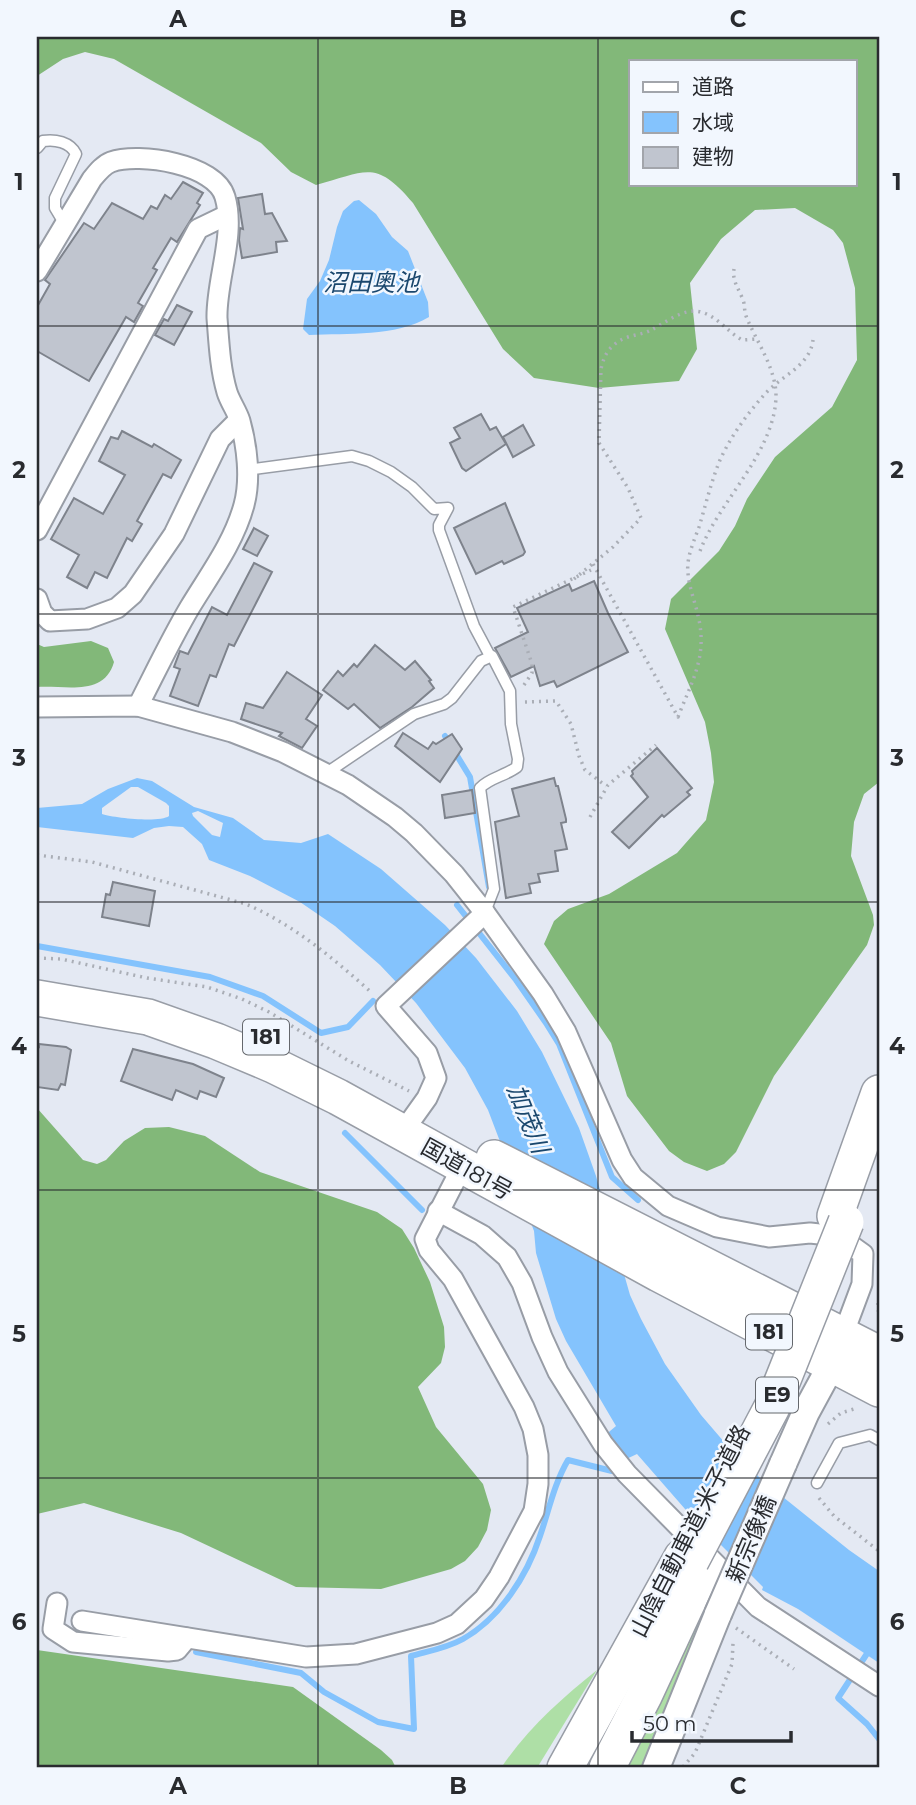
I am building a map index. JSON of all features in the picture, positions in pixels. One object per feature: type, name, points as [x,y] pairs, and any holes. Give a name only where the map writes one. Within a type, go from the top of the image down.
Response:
[{"type":"highway","name":"国道181号","points":[[37,974],[179,1002],[284,1044],[411,1115],[470,1163],[838,1349],[879,1390]]},
{"type":"highway","name":"国道181号","points":[[37,998],[148,1017],[216,1041],[284,1070],[411,1115]]},
{"type":"highway","name":"山陰自動車道;米子道路","points":[[578,1768],[692,1562],[772,1407],[841,1219],[879,1093]]},
{"type":"highway","name":"山陰自動車道;米子道路","points":[[565,1768],[692,1562],[738,1437],[879,1132]]},
{"type":"highway","name":"国道181号","points":[[838,1349],[879,1354]]},
{"type":"highway","points":[[607,1768],[645,1694],[692,1562]]},
{"type":"street","points":[[37,271],[64,223],[99,170],[110,163],[133,158],[179,165],[204,174],[225,195],[228,215],[217,314],[221,367],[239,420],[247,461],[245,503],[229,543],[188,610],[138,706]]},
{"type":"street","points":[[37,530],[198,229],[228,215]]},
{"type":"street","points":[[37,599],[42,613],[50,621],[60,622],[87,620],[117,608],[133,594],[174,534],[220,439],[239,420]]},
{"type":"street","points":[[37,707],[138,706],[232,732],[283,752],[364,795],[414,832],[454,874],[480,917],[543,994],[566,1032],[622,1160],[633,1177],[668,1206],[717,1227],[769,1237],[810,1233],[838,1236],[863,1254],[862,1284],[838,1349]]},
{"type":"street","points":[[411,1115],[433,1088],[436,1078],[427,1053],[392,1001],[480,917]]},
{"type":"street","points":[[82,1620],[306,1657],[356,1654],[426,1636],[457,1624],[484,1600],[534,1511],[538,1455],[533,1429],[524,1407],[453,1279],[429,1250],[425,1239],[438,1211],[470,1163]]},
{"type":"street","points":[[438,1211],[482,1235],[507,1257],[522,1283],[558,1372],[603,1444],[628,1474],[758,1607],[879,1686]]},
{"type":"street","name":"新宗像橋","points":[[656,1768],[729,1625],[783,1464],[838,1349]]},
{"type":"street","points":[[57,1603],[53,1629],[72,1642],[169,1651],[177,1650],[187,1638]]},
{"type":"lane","points":[[37,148],[43,141],[56,141],[69,145],[76,155],[55,198],[55,208],[64,223]]},
{"type":"lane","points":[[247,470],[352,456],[391,472],[412,487],[433,509],[448,508],[439,530],[474,626],[490,656],[495,659],[510,691],[511,724],[518,764],[512,771],[480,788],[494,889],[480,917]]},
{"type":"lane","points":[[325,774],[414,714],[444,704],[452,698],[481,661],[490,656]]},
{"type":"lane","points":[[817,1483],[839,1443],[870,1435],[879,1440]]},
{"type":"path","points":[[700,551],[716,520],[743,480],[769,427],[776,394],[762,347],[745,313],[744,301],[733,276],[734,269]]},
{"type":"path","points":[[574,579],[613,547],[641,518],[628,488],[599,443],[601,369],[613,345],[690,312],[701,312],[711,317],[742,340],[757,339]]},
{"type":"path","points":[[593,564],[678,716],[700,662],[700,624],[687,572],[692,544],[721,459],[745,417],[773,385],[800,364],[813,340]]},
{"type":"path","points":[[511,701],[531,673],[525,640],[513,607],[591,570]]},
{"type":"path","points":[[511,701],[556,701],[571,724],[585,770],[606,786]]},
{"type":"path","points":[[590,817],[606,786],[656,745]]},
{"type":"path","points":[[37,855],[92,862],[246,904],[306,937],[392,1001]]},
{"type":"path","points":[[37,957],[61,959],[207,988],[242,999],[269,1012],[349,1061],[411,1115]]},
{"type":"path","points":[[879,1295],[879,1321]]},
{"type":"path","points":[[817,1483],[816,1490],[823,1504],[855,1534],[879,1551]]},
{"type":"path","points":[[729,1625],[794,1669]]},
{"type":"path","points":[[682,1768],[695,1753],[732,1664],[729,1625]]},
{"type":"green space","points":[[37,37],[879,37],[879,782],[864,794],[854,822],[851,856],[873,915],[874,925],[867,945],[774,1076],[736,1152],[724,1164],[707,1171],[684,1162],[669,1151],[627,1096],[611,1043],[544,944],[554,921],[568,909],[609,894],[677,853],[706,820],[714,782],[711,753],[705,722],[665,629],[671,599],[719,551],[735,526],[747,499],[775,457],[832,407],[857,360],[855,288],[843,243],[833,230],[795,208],[755,210],[721,239],[690,283],[697,349],[679,381],[599,388],[534,378],[503,349],[413,203],[389,180],[370,172],[316,185],[291,172],[261,143],[114,59],[85,52],[63,59],[37,76]]},
{"type":"green space","points":[[91,641],[108,648],[114,662],[102,680],[83,687],[37,687],[37,644],[44,647]]},
{"type":"green space","points":[[37,1108],[83,1160],[97,1164],[106,1160],[124,1141],[145,1128],[169,1127],[205,1136],[260,1172],[377,1212],[402,1229],[430,1282],[444,1327],[445,1347],[441,1363],[418,1387],[436,1427],[483,1484],[491,1510],[487,1530],[478,1547],[465,1561],[451,1569],[381,1589],[296,1587],[181,1533],[84,1503],[37,1514]]},
{"type":"green space","points":[[714,1568],[721,1576],[643,1768],[622,1768]]},
{"type":"green space","points":[[37,1650],[293,1687],[381,1750],[396,1768],[37,1768]]},
{"type":"green space","points":[[597,1670],[537,1768],[501,1768],[545,1715]]},
{"type":"water","name":"沼田奥池","points":[[359,200],[376,214],[392,237],[408,251],[428,302],[429,317],[386,331],[309,335],[303,329],[307,299],[320,281],[329,260],[343,211]]},
{"type":"water","name":"加茂川","points":[[137,778],[152,781],[194,807],[233,818],[264,840],[301,843],[328,834],[381,869],[445,925],[476,958],[517,1011],[542,1052],[579,1128],[596,1176],[630,1295],[665,1364],[701,1415],[763,1481],[879,1571],[879,1663],[798,1609],[762,1590],[763,1587],[685,1509],[637,1454],[620,1462],[603,1437],[616,1426],[556,1319],[536,1253],[534,1231],[488,1110],[465,1068],[416,1003],[380,965],[335,926],[300,902],[250,876],[209,860],[202,844],[183,827],[154,828],[133,838],[37,827],[37,808],[82,804],[108,789]],"holes":[[[131,787],[138,787],[166,803],[169,806],[169,816],[147,819],[102,814],[102,808]],[[198,811],[223,823],[220,837],[212,835],[193,816],[192,813]]]},
{"type":"building","points":[[183,182],[203,193],[197,203],[200,205],[177,242],[171,238],[153,268],[157,270],[138,303],[143,306],[134,322],[126,317],[89,381],[37,351],[37,307],[50,284],[45,280],[84,223],[94,229],[112,203],[143,219],[151,206],[157,209],[165,195],[171,199]]},
{"type":"building","points":[[262,194],[265,214],[272,213],[287,241],[276,242],[277,252],[242,258],[239,240],[240,228],[243,229],[238,198]]},
{"type":"building","points":[[177,305],[192,312],[174,345],[155,335],[164,319],[168,321]]},
{"type":"building","points":[[481,414],[490,430],[496,427],[506,444],[466,471],[450,443],[460,438],[454,428]]},
{"type":"building","points":[[523,425],[534,445],[513,457],[503,437]]},
{"type":"building","points":[[122,431],[152,447],[154,444],[181,460],[171,478],[163,474],[137,521],[142,524],[132,541],[127,538],[107,578],[95,572],[87,588],[67,577],[79,555],[51,539],[74,498],[103,514],[125,475],[99,461],[111,437],[118,439]]},
{"type":"building","points":[[505,503],[525,552],[504,564],[502,561],[476,574],[454,528]]},
{"type":"building","points":[[254,528],[268,536],[257,556],[243,549]]},
{"type":"building","points":[[254,563],[272,572],[234,646],[229,644],[216,677],[210,675],[198,706],[170,696],[180,669],[174,667],[180,651],[188,654],[212,607],[227,615]]},
{"type":"building","points":[[594,581],[628,652],[557,687],[554,681],[540,686],[534,666],[511,677],[495,648],[528,632],[517,608],[569,584],[572,591]]},
{"type":"building","points":[[375,645],[405,670],[415,661],[431,680],[429,681],[434,688],[412,707],[380,728],[354,704],[348,709],[323,690],[338,671],[343,676],[354,664],[357,667]]},
{"type":"building","points":[[287,672],[322,695],[306,719],[317,726],[302,748],[279,736],[282,733],[241,719],[246,703],[263,708]]},
{"type":"building","points":[[403,733],[428,749],[433,742],[436,744],[452,734],[462,749],[440,782],[395,746]]},
{"type":"building","points":[[657,748],[692,788],[687,792],[690,795],[664,817],[662,815],[629,848],[612,832],[648,797],[631,776],[632,771]]},
{"type":"building","points":[[554,778],[566,819],[566,822],[561,823],[567,849],[555,851],[558,871],[538,874],[540,882],[529,884],[531,893],[506,898],[495,822],[519,816],[512,789]]},
{"type":"building","points":[[472,790],[475,813],[445,818],[442,795]]},
{"type":"building","points":[[113,882],[155,891],[149,926],[102,917],[106,894],[110,895]]},
{"type":"building","points":[[39,1044],[71,1050],[65,1085],[61,1084],[58,1090],[37,1087]]},
{"type":"building","points":[[133,1049],[193,1064],[224,1078],[216,1097],[200,1091],[197,1099],[176,1090],[172,1100],[121,1081]]},
{"type":"waterway","points":[[445,736],[470,777],[489,887]]},
{"type":"waterway","points":[[457,905],[516,980],[559,1044],[612,1177],[638,1200]]},
{"type":"waterway","points":[[37,946],[210,977],[263,996],[321,1033],[348,1027],[373,1001]]},
{"type":"waterway","points":[[345,1133],[422,1210]]},
{"type":"waterway","points":[[196,1652],[301,1673],[324,1692],[378,1722],[414,1729],[411,1656],[463,1639],[489,1620],[500,1608],[528,1566],[555,1488],[568,1460],[612,1471],[617,1466]]},
{"type":"waterway","points":[[870,1649],[838,1698],[867,1724],[879,1739]]}]
